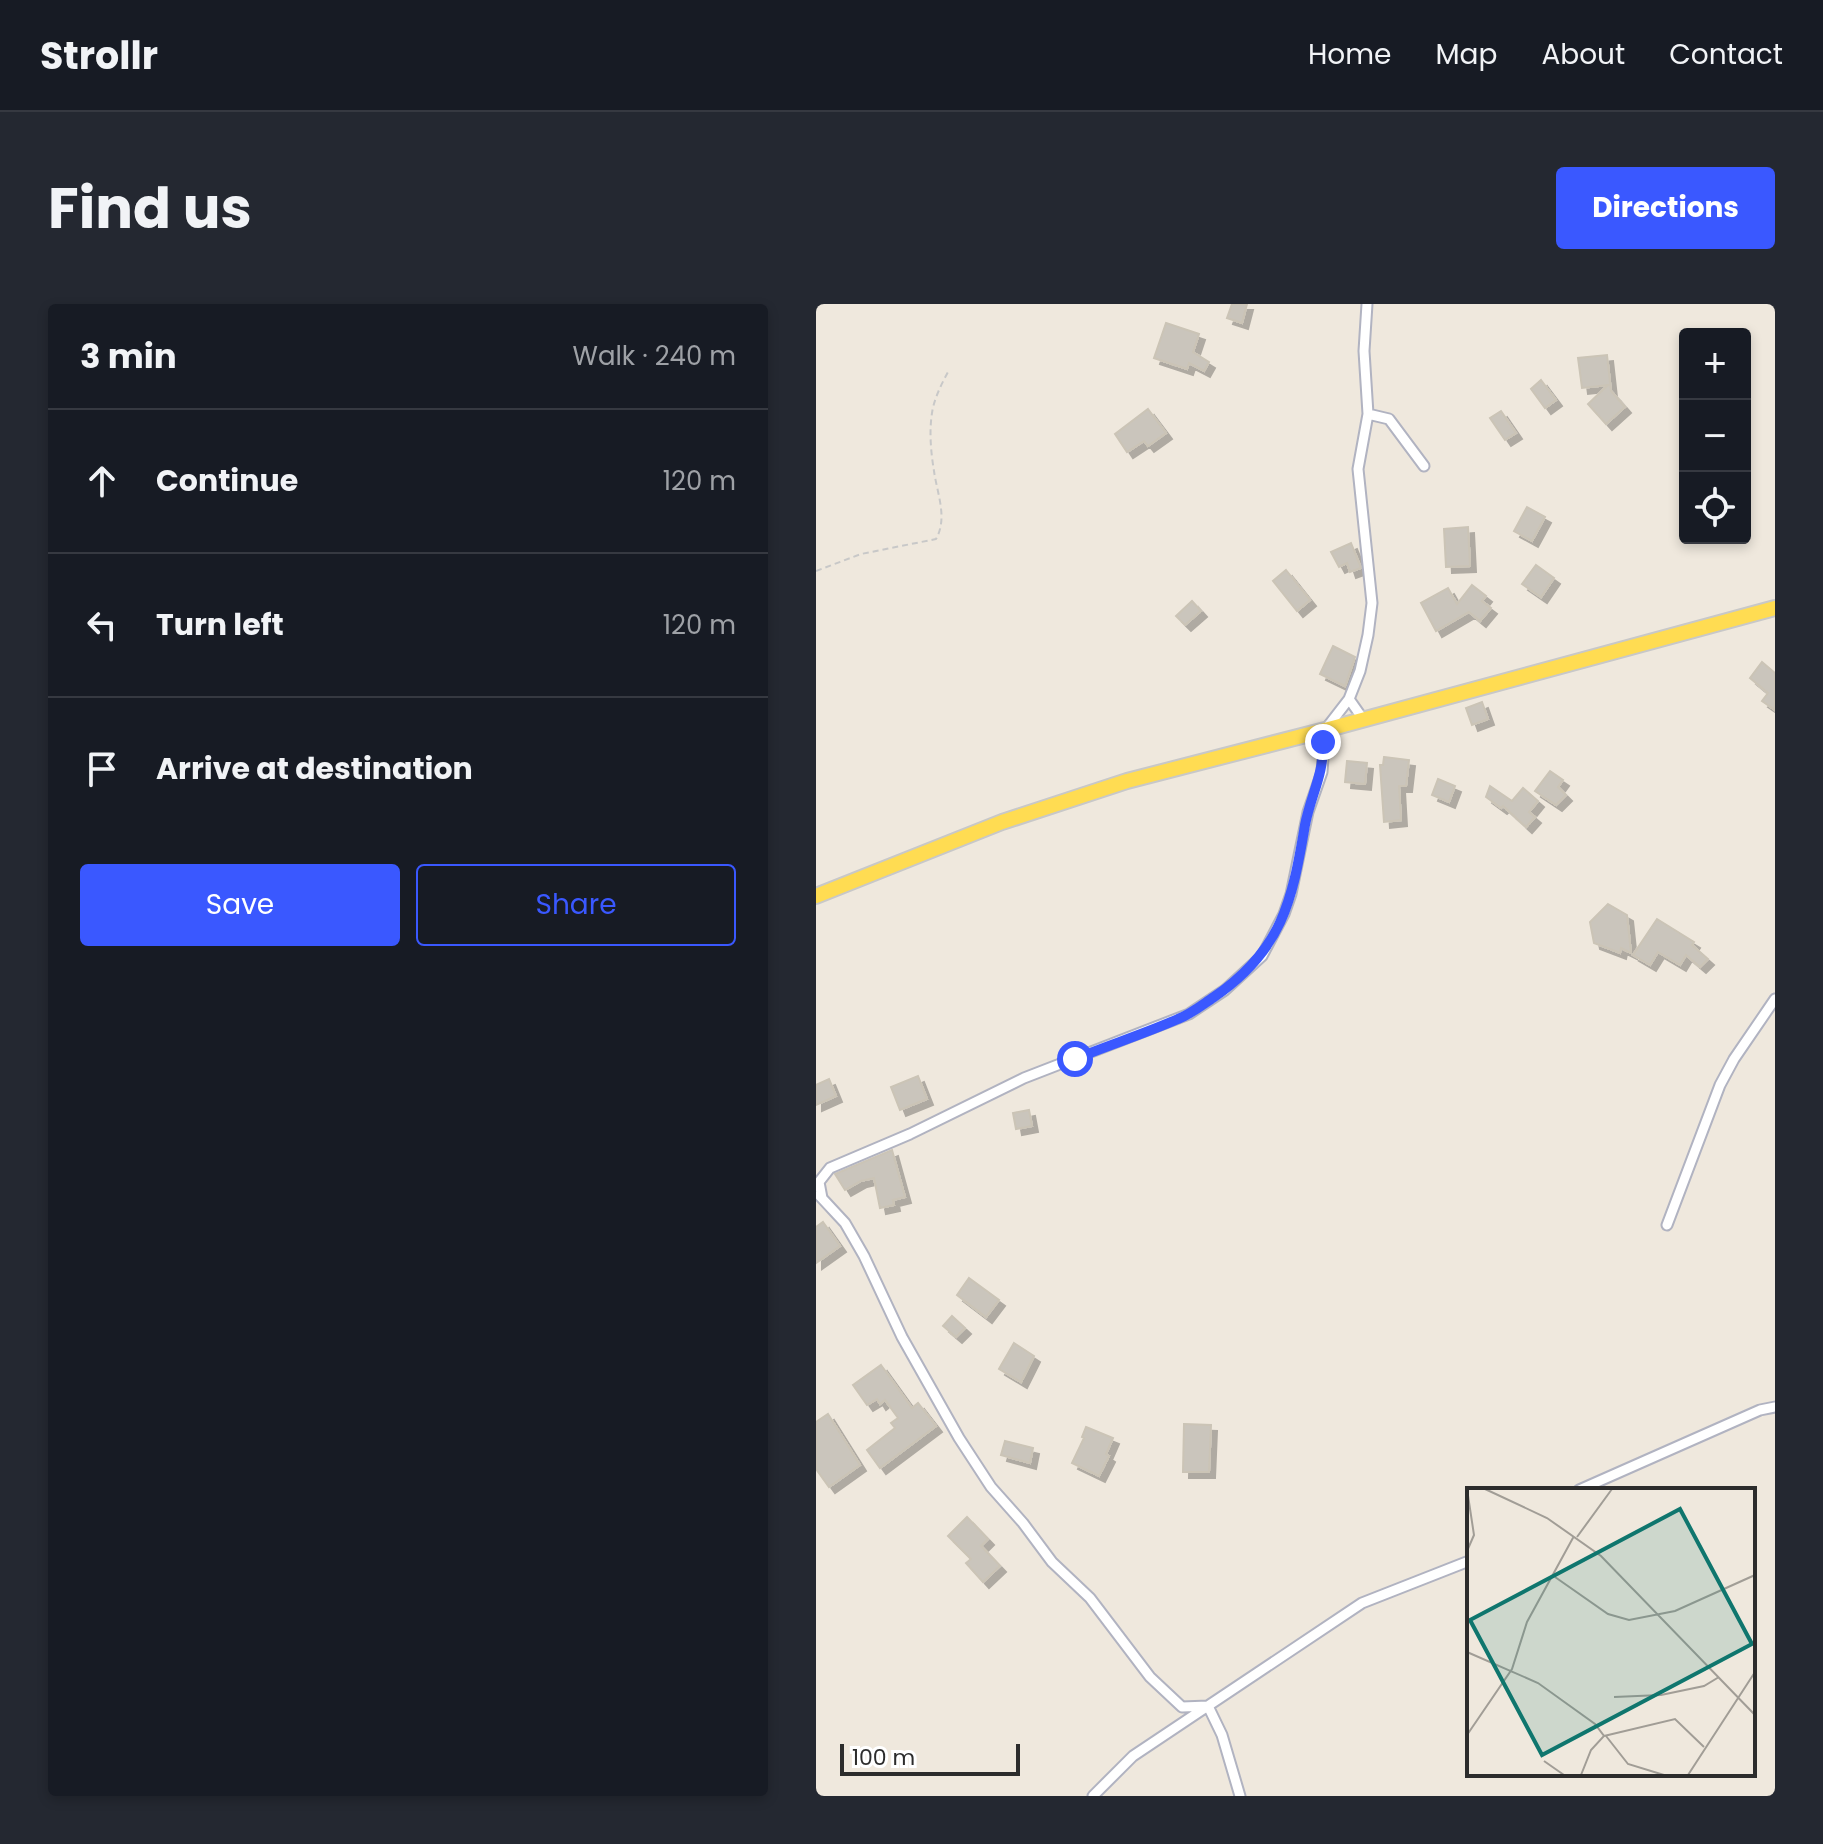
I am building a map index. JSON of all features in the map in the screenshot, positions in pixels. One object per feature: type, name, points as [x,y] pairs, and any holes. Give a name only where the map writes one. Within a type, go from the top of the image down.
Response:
[{"type":"main road","points":[[816,896],[1002,822],[1127,781],[1775,608]]},
{"type":"street","points":[[816,1168],[830,1168],[910,1134],[1024,1078],[1178,1020],[1247,972],[1262,956],[1291,894],[1308,812],[1322,772],[1325,730],[1349,699],[1360,671],[1368,635],[1372,603],[1358,469],[1368,414],[1364,351],[1367,304]]},
{"type":"street","points":[[1368,414],[1389,419],[1424,466]]},
{"type":"street","points":[[1349,699],[1363,719]]},
{"type":"street","points":[[1667,1225],[1720,1085],[1775,999]]},
{"type":"street","points":[[830,1168],[819,1182],[819,1196],[845,1223],[902,1337],[959,1438],[991,1487],[1052,1562],[1090,1598],[1150,1677],[1182,1707],[1208,1706]]},
{"type":"street","points":[[1584,1488],[1760,1410],[1775,1407]]},
{"type":"street","points":[[1093,1796],[1133,1756],[1362,1603],[1467,1562]]},
{"type":"street","points":[[1208,1706],[1222,1735],[1240,1796]]},
{"type":"path","points":[[816,571],[861,554],[936,539],[942,528],[931,448],[932,414],[938,391],[948,372]]},
{"type":"building","points":[[1232,304],[1247,304],[1242,323],[1227,318]]},
{"type":"building","points":[[1166,323],[1199,334],[1193,352],[1209,362],[1204,371],[1189,363],[1187,369],[1154,358]]},
{"type":"building","points":[[1607,355],[1611,391],[1625,407],[1606,424],[1588,404],[1608,385],[1582,388],[1578,358]]},
{"type":"building","points":[[1541,380],[1556,400],[1545,408],[1531,389]]},
{"type":"building","points":[[1148,409],[1166,433],[1148,446],[1144,441],[1127,452],[1115,434]]},
{"type":"building","points":[[1501,411],[1516,433],[1505,440],[1490,418]]},
{"type":"building","points":[[1527,507],[1545,517],[1532,541],[1514,531]]},
{"type":"building","points":[[1468,527],[1470,566],[1446,567],[1444,529]]},
{"type":"building","points":[[1351,543],[1361,568],[1350,572],[1347,563],[1339,567],[1331,552]]},
{"type":"building","points":[[1536,565],[1554,578],[1541,597],[1522,584]]},
{"type":"building","points":[[1286,570],[1310,600],[1297,611],[1273,581]]},
{"type":"building","points":[[1472,585],[1486,596],[1482,601],[1491,608],[1480,621],[1469,612],[1436,631],[1421,603],[1448,588],[1457,604]]},
{"type":"building","points":[[1192,601],[1201,611],[1185,625],[1176,616]]},
{"type":"building","points":[[1333,646],[1355,657],[1345,686],[1320,674]]},
{"type":"building","points":[[1762,662],[1775,673],[1775,710],[1762,701],[1768,693],[1750,678]]},
{"type":"building","points":[[1482,702],[1488,719],[1472,725],[1466,708]]},
{"type":"building","points":[[1384,757],[1409,760],[1406,786],[1399,786],[1401,820],[1384,822],[1380,765],[1383,765]]},
{"type":"building","points":[[1347,761],[1367,763],[1365,784],[1345,782]]},
{"type":"building","points":[[1550,771],[1563,780],[1558,787],[1566,795],[1556,805],[1535,791]]},
{"type":"building","points":[[1438,779],[1455,786],[1449,802],[1432,795]]},
{"type":"building","points":[[1490,786],[1512,801],[1523,788],[1538,801],[1529,812],[1535,817],[1526,827],[1503,806],[1501,808],[1486,797]]},
{"type":"building","points":[[1608,904],[1627,915],[1631,953],[1621,948],[1620,953],[1594,943],[1590,922]]},
{"type":"building","points":[[1657,919],[1694,942],[1692,945],[1708,959],[1700,967],[1686,955],[1680,965],[1658,952],[1650,965],[1633,955]]},
{"type":"building","points":[[918,1076],[927,1099],[900,1110],[891,1087]]},
{"type":"building","points":[[829,1079],[836,1096],[816,1105],[816,1085]]},
{"type":"building","points":[[1029,1110],[1032,1126],[1016,1129],[1013,1113]]},
{"type":"building","points":[[892,1150],[905,1197],[893,1200],[894,1205],[880,1208],[874,1178],[845,1190],[835,1174]]},
{"type":"building","points":[[823,1222],[840,1246],[816,1263],[816,1227]]},
{"type":"building","points":[[969,1278],[999,1300],[986,1317],[957,1295]]},
{"type":"building","points":[[952,1316],[965,1328],[956,1337],[943,1326]]},
{"type":"building","points":[[1014,1343],[1034,1356],[1021,1382],[999,1369]]},
{"type":"building","points":[[881,1365],[912,1408],[918,1403],[936,1426],[880,1468],[867,1450],[895,1428],[891,1423],[898,1418],[885,1400],[880,1404],[877,1399],[867,1405],[853,1385]]},
{"type":"building","points":[[828,1414],[860,1465],[829,1487],[816,1469],[816,1422]]},
{"type":"building","points":[[1184,1424],[1211,1425],[1209,1472],[1183,1472]]},
{"type":"building","points":[[1086,1427],[1113,1438],[1106,1454],[1109,1456],[1099,1476],[1072,1463]]},
{"type":"building","points":[[1005,1441],[1033,1448],[1030,1463],[1001,1455]]},
{"type":"building","points":[[967,1517],[988,1539],[981,1546],[1000,1566],[983,1582],[966,1563],[971,1559],[948,1536]]},
{"type":"route","points":[[1075,1059],[1189,1014],[1225,990],[1262,956],[1291,894],[1308,812],[1322,772],[1323,742]]}]
